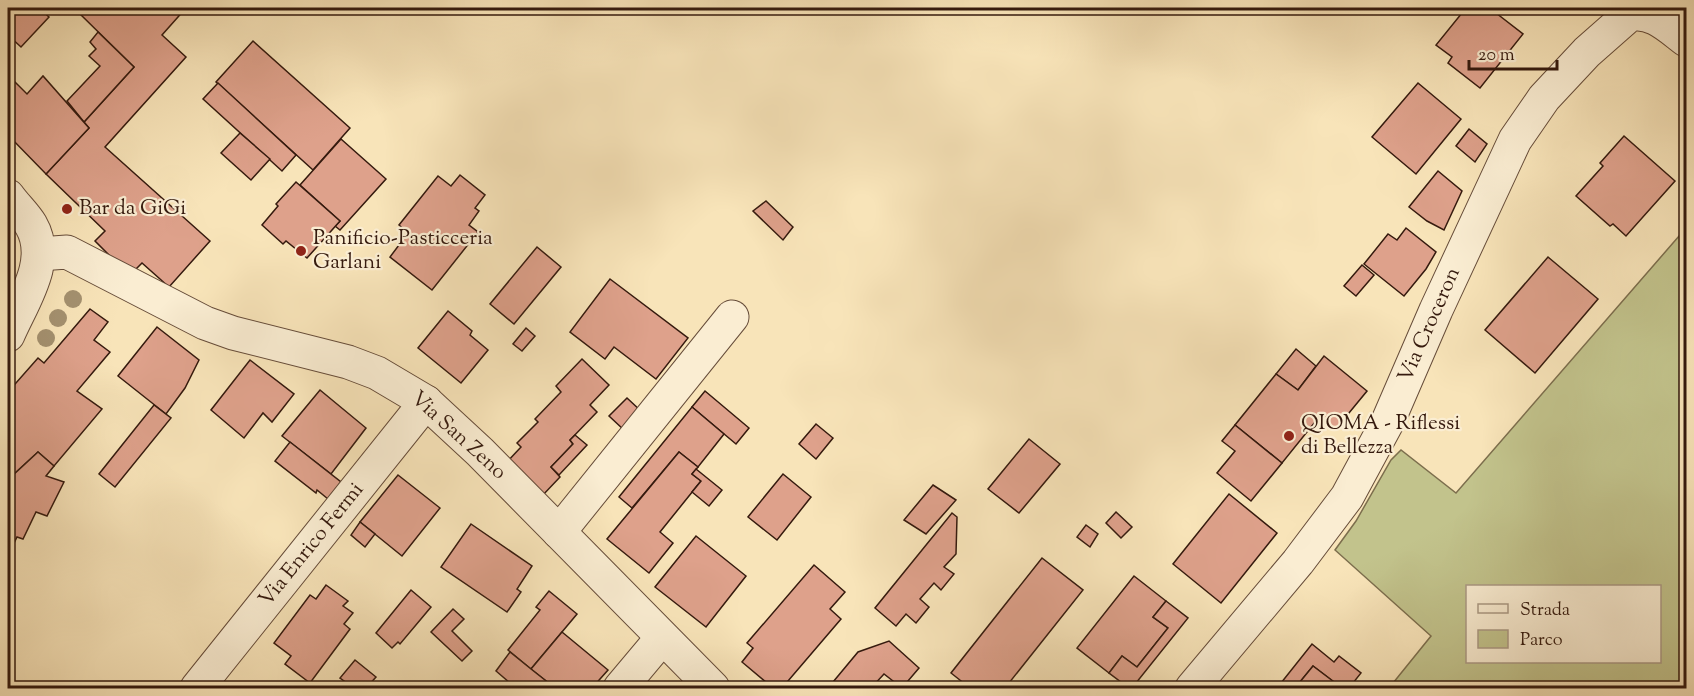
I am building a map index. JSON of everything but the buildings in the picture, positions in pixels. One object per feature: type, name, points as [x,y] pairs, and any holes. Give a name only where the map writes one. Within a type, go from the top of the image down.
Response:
[{"type":"street","name":"Via Croceron","points":[[1192,688],[1298,562],[1347,497],[1388,421],[1441,299],[1515,140],[1544,98],[1635,9],[1652,16],[1686,39]]},
{"type":"street","points":[[8,196],[31,224],[39,254],[34,276],[8,335]]},
{"type":"street","name":"Via San Zeno","points":[[39,254],[67,252],[205,323],[233,333],[348,362],[377,373],[426,402],[480,452],[713,688]]},
{"type":"street","points":[[559,532],[732,317]]},
{"type":"street","name":"Via Enrico Fermi","points":[[197,688],[426,402]]},
{"type":"street","points":[[620,688],[662,638]]},
{"type":"green space","points":[[1686,228],[1686,688],[1389,688],[1431,636],[1335,550],[1356,521],[1391,460],[1401,450],[1456,493]]},
{"type":"place","name":"Bar da GiGi","points":[[67,209]]},
{"type":"place","name":"Panificio-Pasticceria Garlani","points":[[301,251]]},
{"type":"place","name":"QIOMA - Riflessi di Bellezza","points":[[1289,436]]}]
